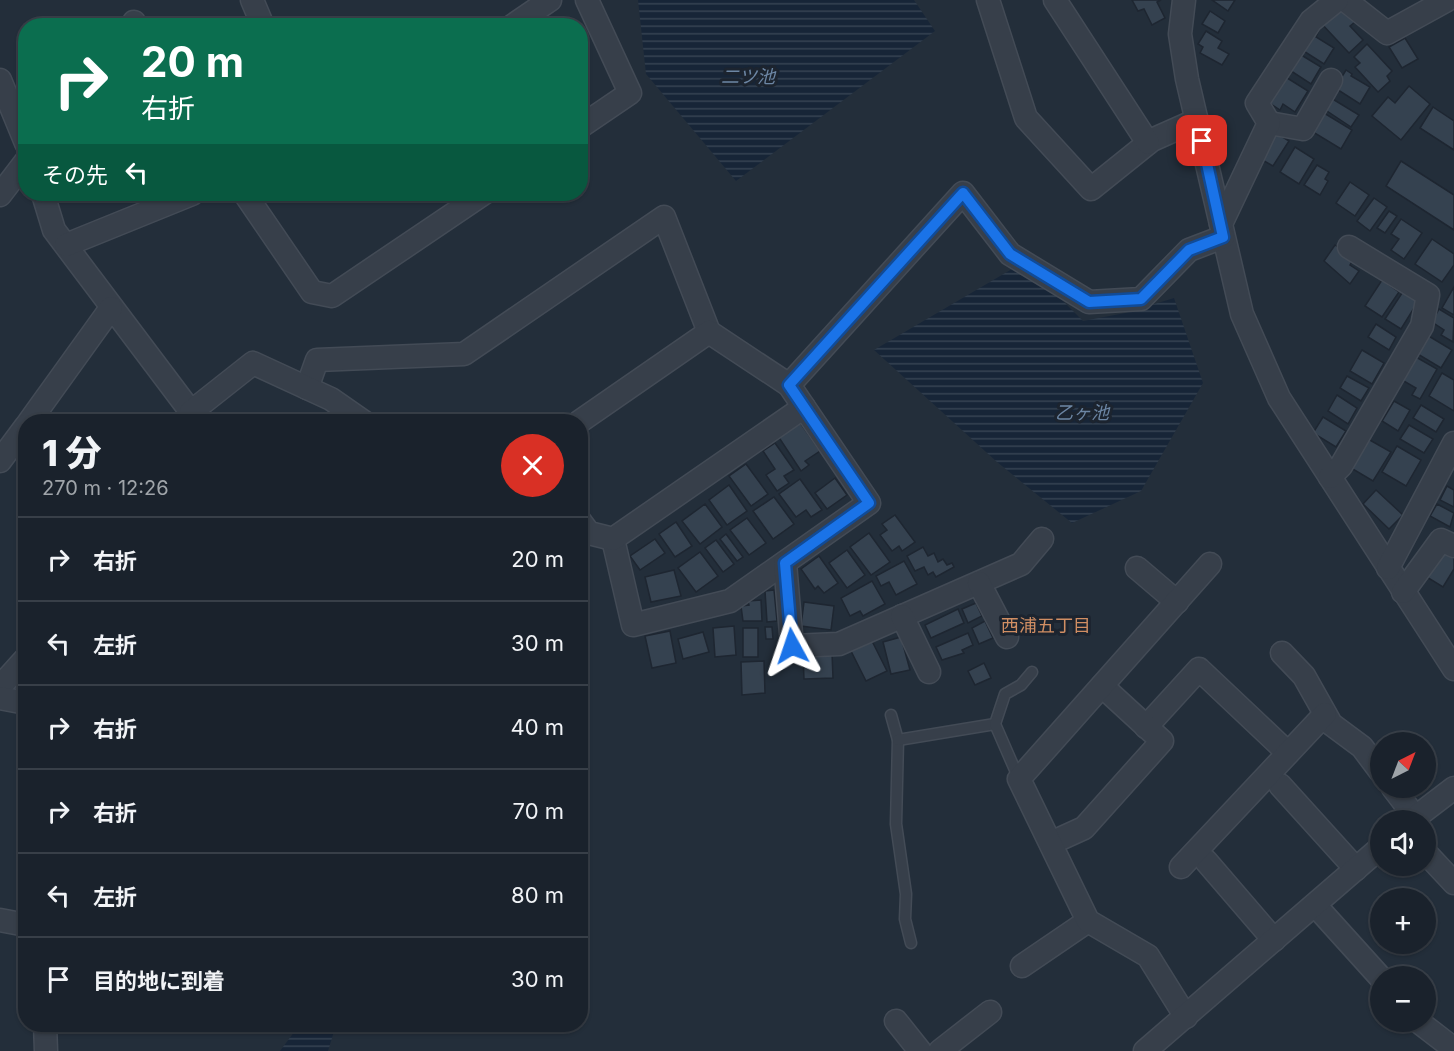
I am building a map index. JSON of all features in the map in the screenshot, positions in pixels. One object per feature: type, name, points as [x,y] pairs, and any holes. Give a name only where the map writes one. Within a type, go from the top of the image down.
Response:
[{"type":"street","points":[[252,0],[260,18]]},
{"type":"street","points":[[524,18],[550,0]]},
{"type":"street","points":[[587,0],[630,93],[588,122]]},
{"type":"street","points":[[988,0],[1026,118],[1091,189],[1148,143],[1197,120]]},
{"type":"street","points":[[1055,0],[1148,143]]},
{"type":"street","points":[[1184,0],[1180,34],[1222,231],[1247,325],[1279,398],[1454,669]]},
{"type":"street","points":[[1331,80],[1303,129],[1269,123],[1257,103],[1311,21],[1336,0]]},
{"type":"street","points":[[1345,0],[1388,33],[1447,0]]},
{"type":"street","points":[[0,80],[18,124]]},
{"type":"street","points":[[789,385],[963,193],[1010,254],[1089,302],[1141,299],[1189,250],[1222,231],[1269,123]]},
{"type":"street","points":[[0,195],[18,171]]},
{"type":"street","points":[[45,201],[54,230],[189,414]]},
{"type":"street","points":[[66,245],[175,201]]},
{"type":"street","points":[[250,201],[312,292],[332,296],[473,201]]},
{"type":"street","points":[[307,388],[317,360],[464,354],[664,217],[709,332],[789,385],[869,503],[730,602],[633,625],[613,539]]},
{"type":"street","points":[[1330,477],[1341,466],[1422,326],[1428,295],[1349,247]]},
{"type":"street","points":[[34,414],[111,308]]},
{"type":"street","points":[[588,416],[709,332]]},
{"type":"street","points":[[194,414],[253,363],[331,399],[353,414]]},
{"type":"street","points":[[588,532],[613,539],[804,407]]},
{"type":"street","points":[[0,461],[18,437]]},
{"type":"street","points":[[1388,568],[1454,443]]},
{"type":"street","points":[[785,563],[792,646],[839,644],[1021,564],[1042,539]]},
{"type":"street","points":[[1403,591],[1441,540],[1454,546]]},
{"type":"street","points":[[1186,1017],[1148,956],[1088,921],[1020,779],[1210,564]]},
{"type":"street","points":[[1137,568],[1177,602]]},
{"type":"street","points":[[979,583],[1007,637]]},
{"type":"street","points":[[902,616],[929,672]]},
{"type":"street","points":[[1282,653],[1304,676],[1331,724],[1362,747],[1370,758]]},
{"type":"street","points":[[0,687],[18,666]]},
{"type":"street","points":[[1146,727],[1200,669],[1288,753]]},
{"type":"street","points":[[1050,843],[1084,828],[1162,741],[1102,686]]},
{"type":"street","points":[[0,698],[18,701]]},
{"type":"street","points":[[1180,867],[1325,714]]},
{"type":"street","points":[[1280,785],[1356,869]]},
{"type":"street","points":[[1426,810],[1454,788]]},
{"type":"street","points":[[1145,1051],[1370,857]]},
{"type":"street","points":[[1206,861],[1274,940]]},
{"type":"street","points":[[1436,864],[1454,883]]},
{"type":"street","points":[[1315,904],[1370,966]]},
{"type":"street","points":[[0,920],[18,924]]},
{"type":"street","points":[[1022,966],[1088,921]]},
{"type":"street","points":[[940,1051],[990,1012]]},
{"type":"street","points":[[896,1021],[910,1047]]},
{"type":"street","points":[[45,1032],[45,1051]]},
{"type":"street","points":[[1432,1032],[1454,1049]]},
{"type":"lane","points":[[1020,779],[995,724],[1005,694],[1021,685],[1032,672]]},
{"type":"lane","points":[[891,715],[897,740],[896,824],[906,894],[905,919],[911,943]]},
{"type":"lane","points":[[897,740],[995,724]]},
{"type":"water","name":"二ツ池","points":[[638,0],[914,0],[935,31],[736,181],[646,74]]},
{"type":"water","name":"乙ヶ池","points":[[1024,262],[1083,321],[1125,313],[1174,298],[1203,383],[1141,491],[1072,523],[997,462],[874,350]]},
{"type":"water","points":[[294,1032],[334,1032],[328,1051],[280,1051]]},
{"type":"building","points":[[1132,0],[1161,0],[1157,2],[1165,18],[1152,25],[1144,9],[1138,11]]},
{"type":"building","points":[[1212,0],[1235,0],[1228,11]]},
{"type":"building","points":[[1341,7],[1355,22],[1350,26],[1363,40],[1349,53],[1320,22]]},
{"type":"building","points":[[1210,11],[1225,21],[1218,33],[1202,24]]},
{"type":"building","points":[[1315,28],[1319,30],[1316,37],[1334,48],[1324,64],[1302,50]]},
{"type":"building","points":[[1206,31],[1222,41],[1218,48],[1229,54],[1222,65],[1200,53],[1203,47],[1198,44]]},
{"type":"building","points":[[1405,38],[1418,59],[1402,68],[1389,47]]},
{"type":"building","points":[[1367,44],[1392,71],[1387,76],[1390,81],[1378,92],[1355,67],[1360,63],[1354,57]]},
{"type":"building","points":[[1298,53],[1321,67],[1311,84],[1288,69]]},
{"type":"building","points":[[1346,70],[1352,74],[1351,76],[1370,87],[1360,104],[1335,88]]},
{"type":"building","points":[[1284,76],[1308,91],[1295,112],[1283,104],[1280,110],[1268,102]]},
{"type":"building","points":[[1409,86],[1430,104],[1401,140],[1372,116],[1388,97],[1395,103]]},
{"type":"building","points":[[1331,98],[1359,115],[1351,127],[1324,109]]},
{"type":"building","points":[[1433,107],[1454,121],[1454,150],[1420,128]]},
{"type":"building","points":[[1324,113],[1352,130],[1341,149],[1313,132]]},
{"type":"building","points":[[1273,131],[1289,141],[1273,166],[1257,157]]},
{"type":"building","points":[[1295,147],[1314,159],[1299,184],[1280,172]]},
{"type":"building","points":[[1401,161],[1454,195],[1454,230],[1386,186]]},
{"type":"building","points":[[1317,165],[1329,172],[1325,179],[1328,181],[1320,195],[1304,185]]},
{"type":"building","points":[[1350,182],[1369,195],[1355,216],[1336,203]]},
{"type":"building","points":[[1374,198],[1387,207],[1370,231],[1357,221]]},
{"type":"building","points":[[1389,211],[1397,216],[1385,233],[1377,228]]},
{"type":"building","points":[[1401,219],[1422,233],[1404,259],[1391,250],[1399,239],[1391,234]]},
{"type":"building","points":[[1432,239],[1454,254],[1454,265],[1442,282],[1415,264]]},
{"type":"building","points":[[1335,245],[1354,258],[1350,265],[1359,271],[1350,284],[1324,261]]},
{"type":"building","points":[[1382,280],[1399,292],[1382,317],[1365,306]]},
{"type":"building","points":[[1454,287],[1454,315],[1442,308]]},
{"type":"building","points":[[1404,290],[1419,300],[1401,329],[1385,319]]},
{"type":"building","points":[[1439,309],[1454,318],[1453,342],[1441,335],[1444,330],[1432,322]]},
{"type":"building","points":[[1376,324],[1396,337],[1389,350],[1368,337]]},
{"type":"building","points":[[1427,335],[1452,350],[1441,368],[1416,353]]},
{"type":"building","points":[[1362,350],[1384,363],[1372,384],[1350,371]]},
{"type":"building","points":[[1416,357],[1437,369],[1420,399],[1412,395],[1416,388],[1402,380]]},
{"type":"building","points":[[1442,373],[1454,380],[1454,411],[1429,396]]},
{"type":"building","points":[[1347,376],[1369,388],[1361,401],[1340,388]]},
{"type":"building","points":[[1337,395],[1357,408],[1348,424],[1328,411]]},
{"type":"building","points":[[1394,401],[1410,410],[1398,431],[1382,421]]},
{"type":"building","points":[[1421,405],[1444,419],[1436,432],[1413,418]]},
{"type":"building","points":[[1323,417],[1346,431],[1336,447],[1313,433]]},
{"type":"building","points":[[799,421],[820,451],[805,461],[809,465],[801,471],[778,436]]},
{"type":"building","points":[[1409,425],[1433,439],[1424,453],[1400,439]]},
{"type":"building","points":[[1368,439],[1391,452],[1373,481],[1351,468]]},
{"type":"building","points":[[775,443],[794,470],[784,476],[789,483],[777,491],[766,475],[775,469],[763,451]]},
{"type":"building","points":[[1397,446],[1421,460],[1406,486],[1382,472]]},
{"type":"building","points":[[746,464],[768,494],[751,506],[729,476]]},
{"type":"building","points":[[835,478],[847,495],[827,509],[815,493]]},
{"type":"building","points":[[800,479],[822,510],[811,517],[806,510],[796,517],[779,494]]},
{"type":"building","points":[[729,485],[747,511],[727,525],[709,500]]},
{"type":"building","points":[[1447,486],[1454,490],[1454,507],[1440,500]]},
{"type":"building","points":[[1376,490],[1403,515],[1389,529],[1363,504]]},
{"type":"building","points":[[774,497],[794,524],[773,539],[753,511]]},
{"type":"building","points":[[705,504],[722,527],[700,544],[682,521]]},
{"type":"building","points":[[1437,504],[1454,513],[1450,527],[1430,516]]},
{"type":"building","points":[[895,515],[915,542],[902,551],[899,546],[892,551],[880,535],[887,530],[882,524]]},
{"type":"building","points":[[747,518],[766,543],[749,555],[730,530]]},
{"type":"building","points":[[676,522],[692,546],[675,557],[659,534]]},
{"type":"building","points":[[869,533],[890,562],[871,575],[850,547]]},
{"type":"building","points":[[726,534],[743,557],[737,561],[720,539]]},
{"type":"building","points":[[655,539],[665,553],[640,570],[630,556]]},
{"type":"building","points":[[716,540],[734,564],[723,572],[705,548]]},
{"type":"building","points":[[923,547],[928,556],[934,553],[938,562],[943,559],[947,565],[952,563],[954,567],[936,577],[933,572],[928,575],[924,567],[915,571],[907,556]]},
{"type":"building","points":[[847,550],[865,575],[847,588],[829,563]]},
{"type":"building","points":[[1441,550],[1454,558],[1454,569],[1443,587],[1425,576]]},
{"type":"building","points":[[700,552],[718,576],[696,592],[678,568]]},
{"type":"building","points":[[819,556],[838,583],[824,593],[818,586],[815,589],[801,569]]},
{"type":"building","points":[[904,561],[917,584],[896,595],[889,582],[881,586],[876,576]]},
{"type":"building","points":[[674,570],[681,596],[651,602],[645,577]]},
{"type":"building","points":[[872,581],[885,604],[863,616],[860,611],[850,616],[841,598]]},
{"type":"building","points":[[774,590],[777,621],[767,622],[765,591]]},
{"type":"building","points":[[761,600],[762,621],[743,621],[741,606],[749,605],[748,601]]},
{"type":"building","points":[[804,602],[834,606],[831,630],[801,626]]},
{"type":"building","points":[[976,603],[982,616],[968,623],[962,609]]},
{"type":"building","points":[[958,609],[964,623],[931,638],[925,625]]},
{"type":"building","points":[[985,621],[993,638],[979,644],[972,628]]},
{"type":"building","points":[[734,626],[736,655],[715,657],[713,628]]},
{"type":"building","points":[[765,627],[772,627],[773,639],[766,639]]},
{"type":"building","points":[[743,628],[758,628],[758,657],[743,657]]},
{"type":"building","points":[[670,631],[676,663],[652,668],[645,636]]},
{"type":"building","points":[[703,632],[709,652],[683,659],[678,639]]},
{"type":"building","points":[[968,633],[973,645],[962,650],[964,653],[942,660],[936,647]]},
{"type":"building","points":[[901,637],[910,670],[891,674],[883,642]]},
{"type":"building","points":[[871,639],[887,671],[866,681],[850,649]]},
{"type":"building","points":[[832,653],[833,678],[804,679],[803,654]]},
{"type":"building","points":[[764,661],[765,693],[742,695],[741,662]]},
{"type":"building","points":[[984,663],[991,678],[975,685],[968,671]]},
{"type":"district","name":"西浦五丁目","points":[[1046,625]]},
{"type":"route","points":[[792,646],[785,563],[869,503],[789,385],[963,193],[1010,254],[1089,302],[1141,299],[1189,250],[1223,237],[1202,141]]}]
